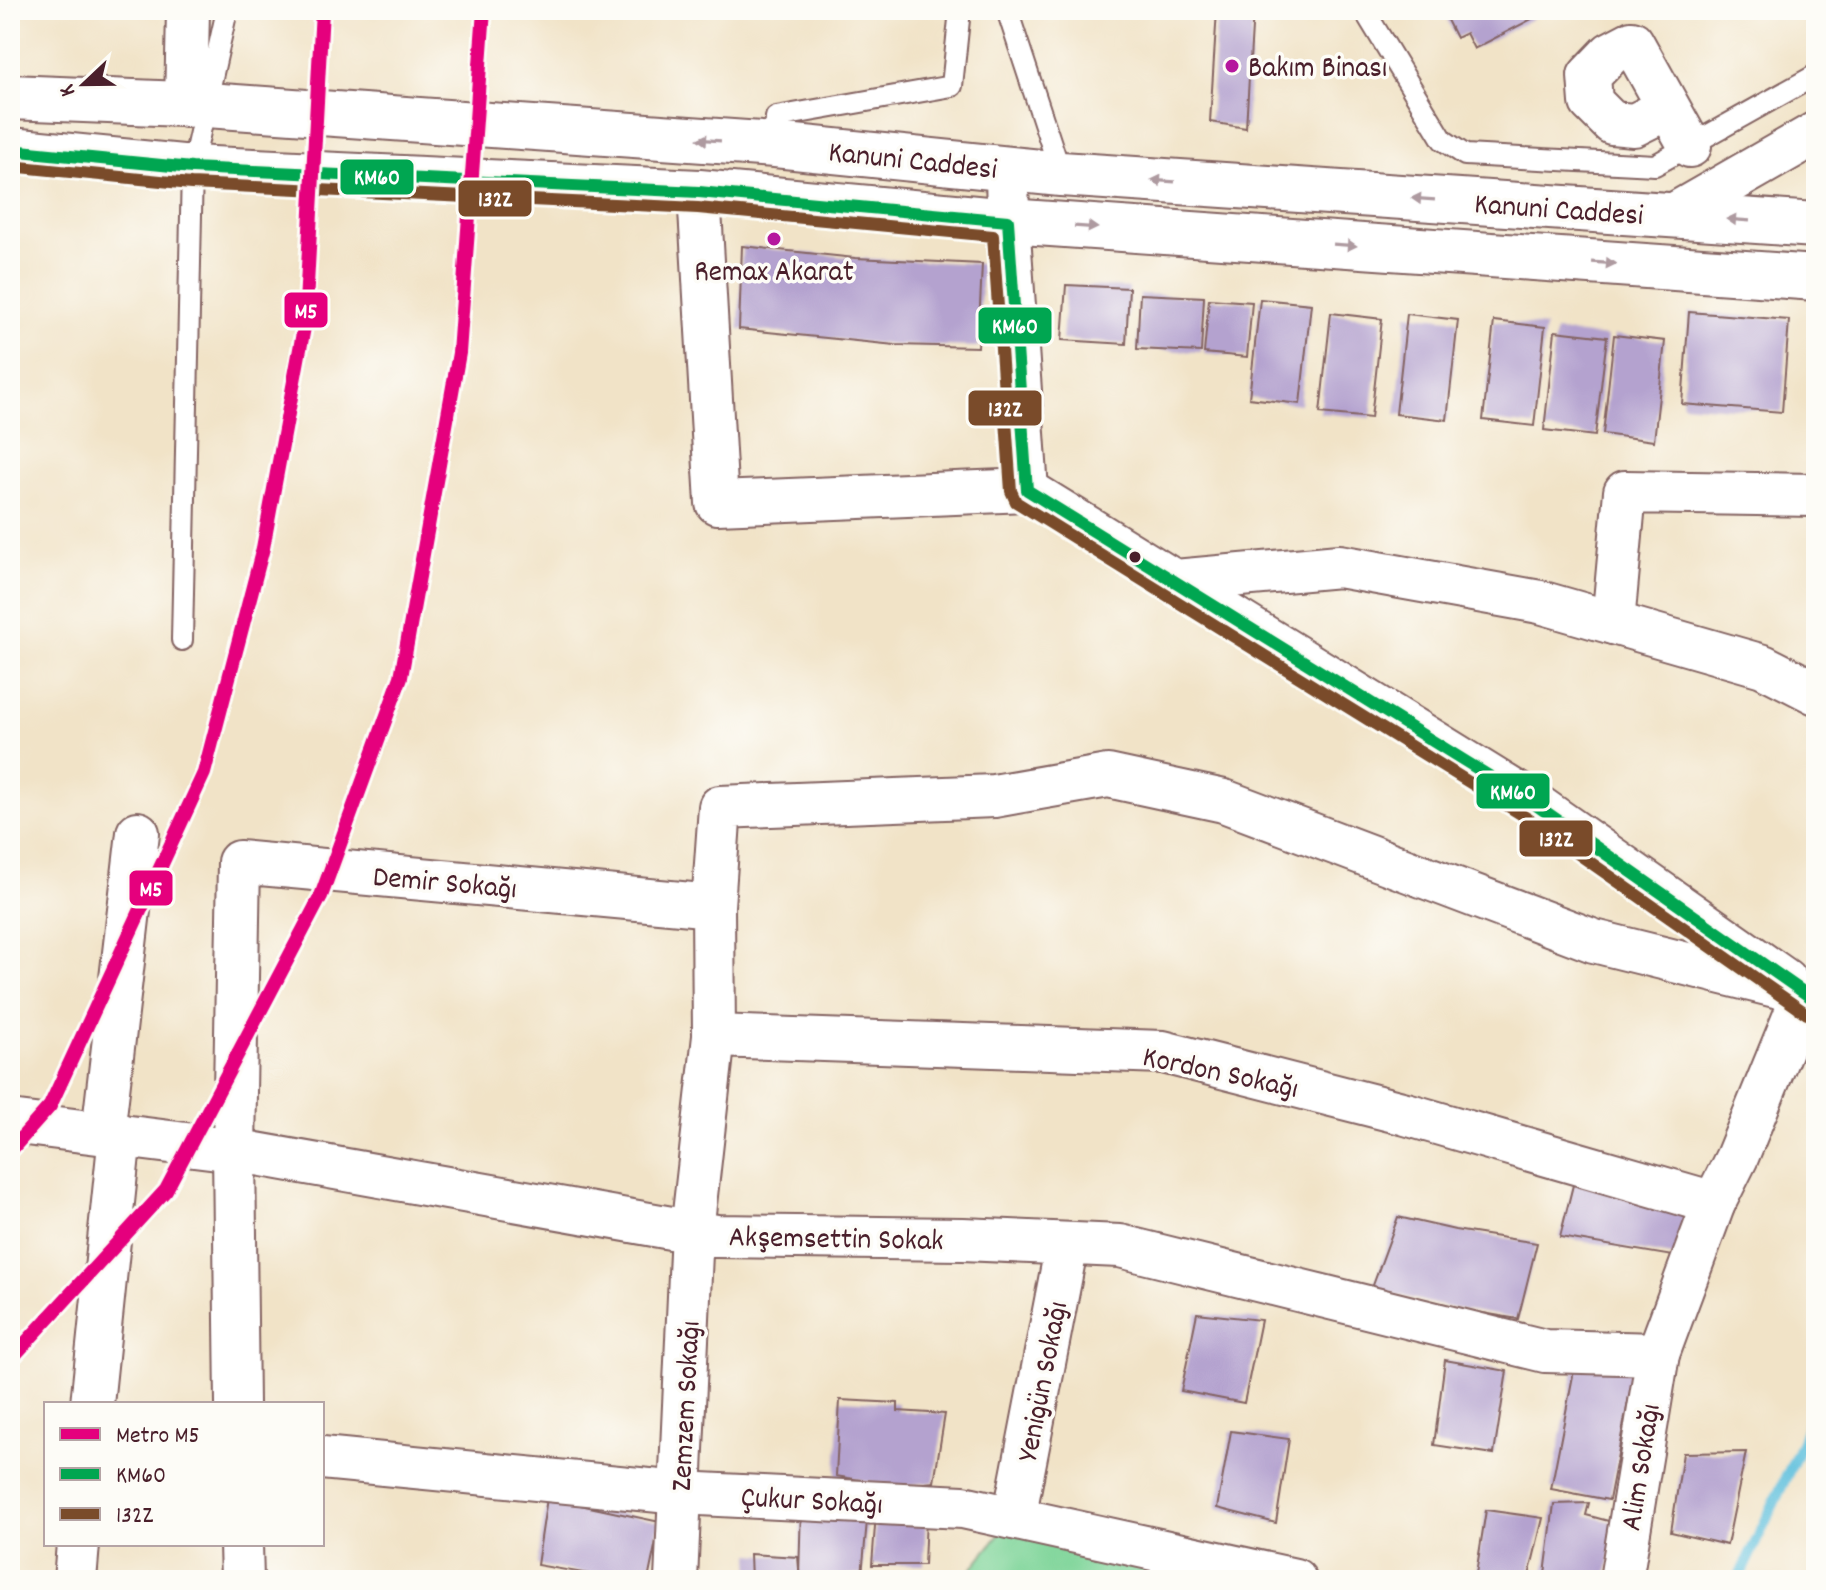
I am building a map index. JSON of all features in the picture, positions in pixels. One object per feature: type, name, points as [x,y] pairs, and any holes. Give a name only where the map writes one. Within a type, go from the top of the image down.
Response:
[{"type":"street","points":[[188,10],[197,106]]},
{"type":"street","points":[[1654,115],[1634,125],[1612,123],[1591,102],[1589,76],[1611,53],[1632,42],[1690,146]]},
{"type":"street","name":"Kanuni Caddesi","points":[[10,97],[197,106],[775,145],[1061,174],[1816,225]]},
{"type":"street","points":[[1673,215],[1816,133]]},
{"type":"street","name":"Kanuni Caddesi","points":[[10,150],[192,168],[699,192],[1008,221],[1816,278]]},
{"type":"street","points":[[1007,169],[1027,490]]},
{"type":"street","points":[[699,192],[717,503],[1027,490],[1536,805],[1810,997]]},
{"type":"street","points":[[1613,623],[1625,492],[1816,495]]},
{"type":"street","points":[[1175,581],[1339,566],[1540,602],[1763,666],[1816,693]]},
{"type":"street","name":"Zemzem Sokağı","points":[[676,1580],[692,1231],[714,1036],[713,906],[720,807],[994,796],[1108,776],[1224,801],[1594,941],[1810,997]]},
{"type":"street","points":[[92,1402],[111,1134],[138,833]]},
{"type":"street","name":"Demir Sokağı","points":[[237,1402],[234,1150],[239,862],[713,906]]},
{"type":"street","name":"Alim Sokağı","points":[[1621,1580],[1658,1354],[1714,1203],[1810,997]]},
{"type":"street","name":"Kordon Sokağı","points":[[714,1036],[1163,1052],[1406,1114],[1714,1203]]},
{"type":"street","name":"Akşemsettin Sokak","points":[[10,1122],[234,1150],[716,1236],[1120,1246],[1545,1351],[1658,1354]]},
{"type":"street","name":"Yenigün Sokağı","points":[[1014,1518],[1067,1244]]},
{"type":"street","name":"Çukur Sokağı","points":[[324,1458],[680,1493],[963,1507],[1295,1580]]},
{"type":"street","points":[[75,1580],[78,1546]]},
{"type":"street","points":[[241,1546],[242,1580]]},
{"type":"lane","points":[[182,640],[192,168],[197,106],[227,10]]},
{"type":"lane","points":[[775,145],[776,117],[952,86],[960,10]]},
{"type":"lane","points":[[1007,10],[1061,174]]},
{"type":"lane","points":[[1364,10],[1443,140],[1465,155],[1655,165],[1816,75]]},
{"type":"green space","points":[[1006,1526],[1247,1580],[963,1580]]},
{"type":"building","name":"Bakım Binası","points":[[1217,10],[1253,10],[1246,128],[1210,122]]},
{"type":"building","points":[[1442,10],[1549,10],[1474,49],[1466,33],[1456,38]]},
{"type":"building","points":[[742,246],[855,258],[982,264],[978,347],[895,345],[739,329]]},
{"type":"building","points":[[1066,285],[1129,288],[1126,344],[1062,340]]},
{"type":"building","points":[[1140,294],[1204,297],[1201,352],[1137,349]]},
{"type":"building","points":[[1209,299],[1252,302],[1247,357],[1204,353]]},
{"type":"building","points":[[1260,299],[1311,304],[1300,404],[1249,398]]},
{"type":"building","points":[[1689,312],[1789,320],[1782,412],[1682,404]]},
{"type":"building","points":[[1331,313],[1382,319],[1371,418],[1320,413]]},
{"type":"building","points":[[1407,314],[1458,320],[1447,420],[1396,414]]},
{"type":"building","points":[[1494,321],[1545,327],[1534,426],[1483,420]]},
{"type":"building","points":[[1555,331],[1607,337],[1595,436],[1544,430]]},
{"type":"building","points":[[1614,335],[1665,341],[1654,441],[1603,434]]},
{"type":"building","points":[[1576,1173],[1714,1203],[1684,1258],[1560,1237]]},
{"type":"building","points":[[1398,1217],[1537,1243],[1518,1319],[1442,1306],[1372,1288]]},
{"type":"building","points":[[1197,1313],[1261,1320],[1244,1403],[1181,1391]]},
{"type":"building","points":[[1445,1360],[1507,1371],[1494,1454],[1434,1445]]},
{"type":"building","points":[[1576,1360],[1634,1371],[1609,1500],[1551,1489]]},
{"type":"building","points":[[840,1400],[898,1403],[898,1411],[945,1414],[934,1482],[895,1486],[836,1476]]},
{"type":"building","points":[[1231,1431],[1289,1439],[1276,1523],[1217,1508]]},
{"type":"building","points":[[1746,1452],[1727,1545],[1671,1532],[1683,1453]]},
{"type":"building","points":[[547,1498],[660,1522],[648,1580],[623,1580],[537,1565]]},
{"type":"building","points":[[1589,1503],[1586,1515],[1616,1523],[1606,1580],[1545,1574],[1554,1504]]},
{"type":"building","points":[[801,1507],[868,1510],[862,1575],[799,1576]]},
{"type":"building","points":[[1486,1510],[1543,1518],[1528,1580],[1475,1580]]},
{"type":"building","points":[[876,1513],[926,1516],[924,1565],[872,1565]]},
{"type":"building","points":[[750,1554],[798,1557],[800,1580],[751,1580]]},
{"type":"waterway","points":[[1738,1580],[1801,1445],[1816,1403]]},
{"type":"metro line","name":"M5","points":[[10,1151],[50,1106],[204,773],[263,548],[305,322],[322,10]]},
{"type":"metro line","name":"M5","points":[[10,1360],[166,1190],[321,896],[401,677],[459,353],[484,10]]},
{"type":"transit line","name":"KM60","points":[[10,150],[192,168],[699,192],[1008,221],[1027,490],[1536,805],[1816,1001]]},
{"type":"transit line","name":"132Z","points":[[10,166],[191,184],[698,208],[993,236],[1011,491],[1016,502],[1527,818],[1807,1014]]},
{"type":"place","name":"Bakım Binası","points":[[1232,66]]},
{"type":"place","name":"Remax Akarat","points":[[774,239]]}]
